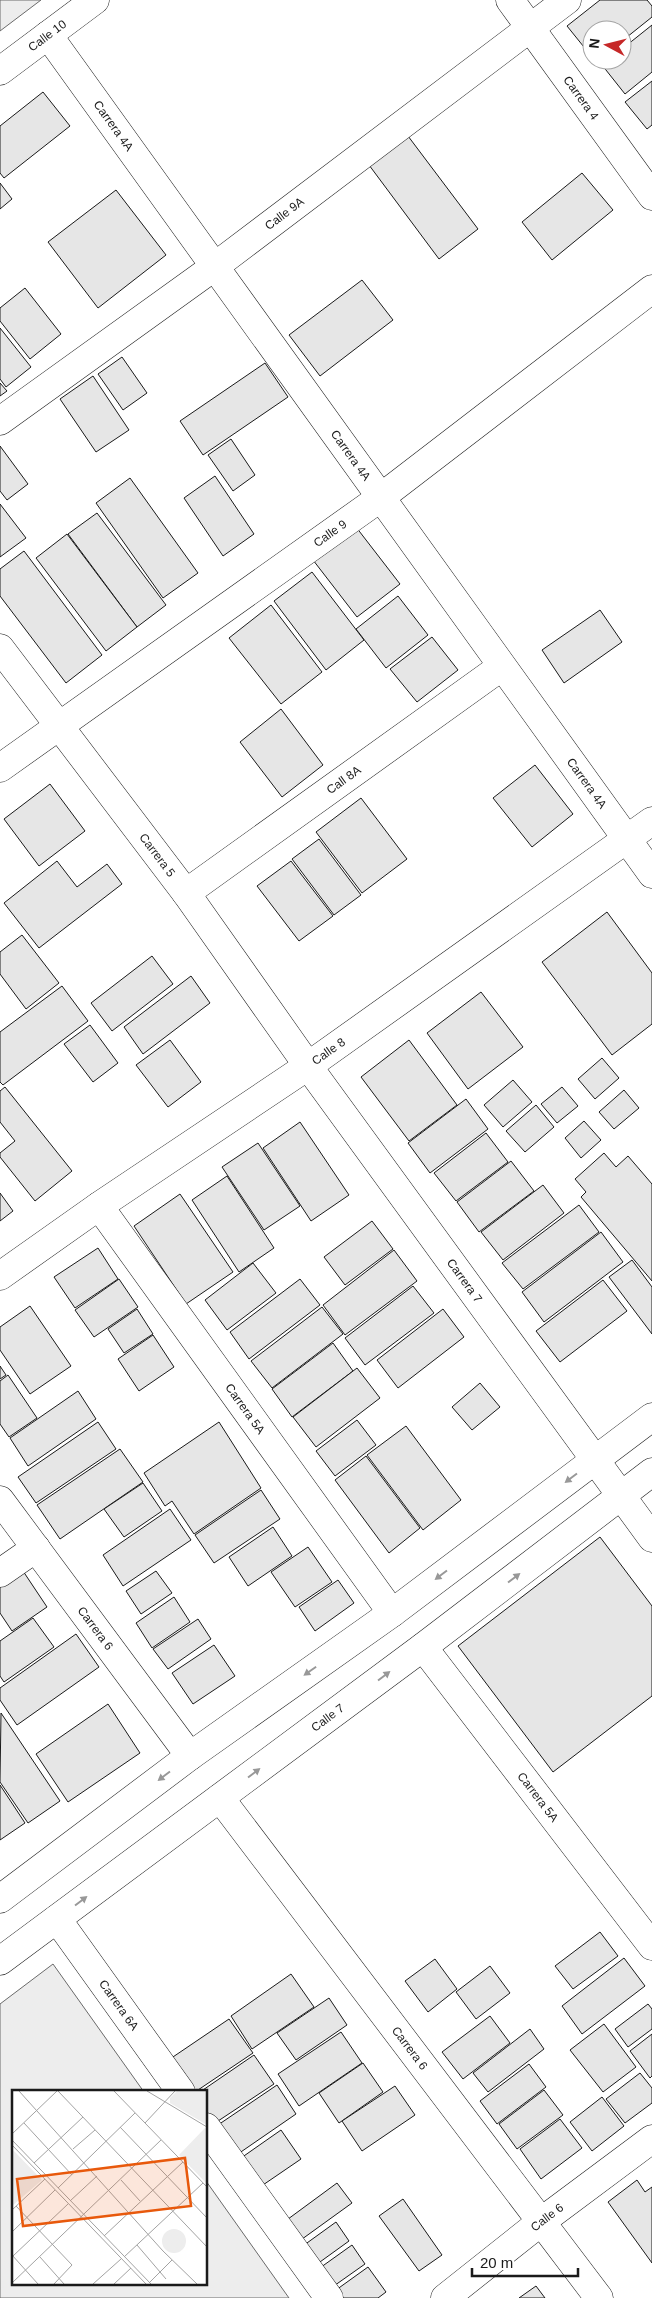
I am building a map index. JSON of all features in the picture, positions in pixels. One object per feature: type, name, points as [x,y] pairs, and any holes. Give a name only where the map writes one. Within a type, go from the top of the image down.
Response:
[{"type":"street","name":"Calle 10","points":[[0,71],[95,0]]},
{"type":"street","name":"Carrera 4","points":[[510,0],[652,196]]},
{"type":"street","name":"Calle 9A","points":[[0,421],[214,267],[566,0]]},
{"type":"street","name":"Carrera 4A","points":[[48,35],[501,667],[652,874]]},
{"type":"street","name":"Calle 9","points":[[0,768],[59,724],[380,498],[652,289]]},
{"type":"street","name":"Carrera 5","points":[[0,648],[186,893],[308,1066]]},
{"type":"street","name":"Call 8A","points":[[186,893],[501,667]]},
{"type":"street","name":"Calle 8","points":[[0,1276],[99,1206],[308,1066],[652,821]]},
{"type":"street","name":"Carrera 7","points":[[308,1066],[596,1459],[620,1496]]},
{"type":"street","name":"Carrera 5A","points":[[99,1206],[392,1613]]},
{"type":"street","points":[[0,1899],[190,1756],[392,1613],[652,1417]]},
{"type":"street","name":"Calle 7","points":[[0,1961],[423,1647],[652,1472]]},
{"type":"street","points":[[620,1496],[652,1538]]},
{"type":"street","name":"Carrera 6","points":[[0,1500],[190,1756]]},
{"type":"street","points":[[0,1573],[36,1548]]},
{"type":"street","name":"Carrera 5A","points":[[423,1647],[652,1946]]},
{"type":"street","name":"Carrera 6","points":[[220,1798],[599,2298]]},
{"type":"street","name":"Carrera 6A","points":[[57,1919],[180,2090]]},
{"type":"street","points":[[208,2130],[329,2298]]},
{"type":"street","name":"Calle 6","points":[[444,2298],[542,2221],[652,2139]]},
{"type":"shaded area","points":[[0,0],[41,0],[0,31]]},
{"type":"shaded area","points":[[53,1964],[143,2090],[12,2090],[12,2286],[208,2286],[208,2184],[289,2298],[0,2298],[0,2004]]},
{"type":"building","points":[[600,0],[647,0],[652,6],[652,17],[632,33],[632,20],[582,20],[582,45],[567,26]]},
{"type":"building","points":[[652,25],[652,72],[625,94],[606,70],[632,70],[632,41]]},
{"type":"building","points":[[652,81],[652,125],[647,129],[625,102]]},
{"type":"building","points":[[43,92],[70,126],[4,178],[0,173],[0,126]]},
{"type":"building","points":[[408,136],[478,229],[439,259],[369,165]]},
{"type":"building","points":[[582,173],[613,210],[552,260],[522,222]]},
{"type":"building","points":[[0,183],[12,199],[0,209]]},
{"type":"building","points":[[116,190],[166,255],[98,308],[48,242]]},
{"type":"building","points":[[362,280],[393,320],[320,376],[289,335]]},
{"type":"building","points":[[25,288],[61,334],[30,359],[0,321],[0,308]]},
{"type":"building","points":[[0,328],[31,367],[6,387],[0,379]]},
{"type":"building","points":[[122,357],[147,393],[123,410],[98,374]]},
{"type":"building","points":[[265,363],[288,397],[203,455],[180,421]]},
{"type":"building","points":[[93,376],[129,430],[96,452],[60,399]]},
{"type":"building","points":[[0,383],[7,391],[0,396]]},
{"type":"building","points":[[231,439],[255,475],[233,491],[208,455]]},
{"type":"building","points":[[0,446],[28,484],[7,500],[0,491]]},
{"type":"building","points":[[215,476],[254,534],[223,556],[184,498]]},
{"type":"building","points":[[130,478],[198,573],[163,598],[96,503]]},
{"type":"building","points":[[0,504],[26,538],[0,557]]},
{"type":"building","points":[[97,513],[166,605],[137,627],[68,534]]},
{"type":"building","points":[[356,527],[400,584],[357,617],[313,560]]},
{"type":"building","points":[[67,534],[137,627],[106,651],[36,558]]},
{"type":"building","points":[[24,551],[102,655],[66,683],[0,596],[0,569]]},
{"type":"building","points":[[312,572],[364,640],[326,670],[274,601]]},
{"type":"building","points":[[398,596],[428,635],[386,668],[356,629]]},
{"type":"building","points":[[271,605],[322,672],[281,704],[229,638]]},
{"type":"building","points":[[600,610],[622,642],[564,683],[542,650]]},
{"type":"building","points":[[432,637],[458,670],[417,702],[390,669]]},
{"type":"building","points":[[281,709],[323,765],[282,797],[240,742]]},
{"type":"building","points":[[535,765],[573,814],[532,847],[493,798]]},
{"type":"building","points":[[50,784],[85,831],[39,866],[4,819]]},
{"type":"building","points":[[361,798],[407,859],[362,893],[316,832]]},
{"type":"building","points":[[319,839],[361,895],[334,915],[292,859]]},
{"type":"building","points":[[57,861],[77,887],[107,864],[122,884],[39,948],[4,903]]},
{"type":"building","points":[[291,861],[333,916],[299,941],[257,886]]},
{"type":"building","points":[[607,912],[652,973],[652,1024],[612,1055],[542,962]]},
{"type":"building","points":[[22,935],[59,983],[26,1009],[0,974],[0,952]]},
{"type":"building","points":[[152,956],[173,984],[112,1031],[91,1003]]},
{"type":"building","points":[[191,976],[210,1003],[143,1054],[124,1027]]},
{"type":"building","points":[[62,986],[88,1021],[3,1085],[0,1082],[0,1032]]},
{"type":"building","points":[[481,992],[523,1047],[468,1089],[427,1033]]},
{"type":"building","points":[[90,1025],[118,1063],[93,1082],[64,1044]]},
{"type":"building","points":[[170,1040],[201,1082],[168,1107],[136,1065]]},
{"type":"building","points":[[409,1040],[457,1105],[409,1141],[361,1077]]},
{"type":"building","points":[[602,1058],[619,1078],[595,1099],[578,1079]]},
{"type":"building","points":[[513,1080],[532,1102],[503,1127],[484,1105]]},
{"type":"building","points":[[5,1087],[72,1171],[35,1201],[0,1157],[0,1153],[15,1141],[0,1122],[0,1091]]},
{"type":"building","points":[[562,1087],[578,1106],[557,1123],[541,1104]]},
{"type":"building","points":[[624,1090],[639,1108],[614,1129],[599,1112]]},
{"type":"building","points":[[466,1099],[488,1129],[430,1173],[408,1143]]},
{"type":"building","points":[[536,1105],[554,1127],[525,1152],[506,1131]]},
{"type":"building","points":[[584,1121],[601,1140],[581,1158],[565,1138]]},
{"type":"building","points":[[300,1122],[349,1195],[311,1221],[263,1148]]},
{"type":"building","points":[[486,1133],[508,1162],[456,1201],[434,1173]]},
{"type":"building","points":[[258,1143],[300,1206],[264,1230],[222,1167]]},
{"type":"building","points":[[604,1153],[616,1167],[628,1156],[652,1184],[652,1281],[581,1197],[586,1192],[575,1179]]},
{"type":"building","points":[[511,1161],[534,1191],[479,1232],[457,1202]]},
{"type":"building","points":[[227,1176],[274,1248],[239,1272],[192,1200]]},
{"type":"building","points":[[543,1185],[564,1213],[503,1260],[481,1232]]},
{"type":"building","points":[[0,1193],[13,1211],[0,1221]]},
{"type":"building","points":[[180,1194],[233,1272],[186,1304],[134,1226]]},
{"type":"building","points":[[579,1205],[599,1232],[523,1289],[502,1263]]},
{"type":"building","points":[[372,1221],[393,1249],[345,1285],[324,1257]]},
{"type":"building","points":[[601,1232],[623,1262],[544,1322],[522,1292]]},
{"type":"building","points":[[98,1248],[118,1279],[75,1308],[54,1277]]},
{"type":"building","points":[[394,1250],[417,1281],[345,1335],[323,1305]]},
{"type":"building","points":[[632,1260],[652,1287],[652,1334],[609,1277]]},
{"type":"building","points":[[253,1263],[276,1293],[227,1330],[205,1300]]},
{"type":"building","points":[[119,1279],[138,1307],[94,1337],[75,1310]]},
{"type":"building","points":[[300,1279],[320,1305],[249,1359],[230,1332]]},
{"type":"building","points":[[603,1280],[627,1311],[560,1362],[536,1331]]},
{"type":"building","points":[[413,1286],[434,1313],[365,1365],[345,1338]]},
{"type":"building","points":[[30,1306],[71,1366],[30,1394],[0,1350],[0,1327]]},
{"type":"building","points":[[322,1307],[343,1334],[272,1388],[251,1361]]},
{"type":"building","points":[[137,1309],[153,1334],[124,1353],[108,1329]]},
{"type":"building","points":[[443,1309],[464,1337],[398,1388],[377,1360]]},
{"type":"building","points":[[153,1335],[174,1367],[139,1391],[118,1359]]},
{"type":"building","points":[[333,1343],[353,1371],[292,1417],[272,1389]]},
{"type":"building","points":[[0,1366],[6,1375],[0,1379]]},
{"type":"building","points":[[357,1368],[380,1398],[316,1447],[293,1417]]},
{"type":"building","points":[[8,1375],[37,1418],[9,1437],[0,1424],[0,1381]]},
{"type":"building","points":[[480,1383],[500,1407],[472,1430],[452,1407]]},
{"type":"building","points":[[78,1391],[96,1419],[28,1466],[10,1438]]},
{"type":"building","points":[[357,1420],[376,1445],[335,1476],[316,1451]]},
{"type":"building","points":[[98,1422],[116,1449],[36,1503],[18,1477]]},
{"type":"building","points":[[219,1422],[261,1488],[194,1534],[172,1501],[165,1506],[144,1473]]},
{"type":"building","points":[[406,1426],[461,1500],[423,1530],[367,1455]]},
{"type":"building","points":[[120,1449],[143,1482],[60,1539],[37,1505]]},
{"type":"building","points":[[366,1456],[420,1528],[389,1553],[335,1480]]},
{"type":"building","points":[[143,1483],[162,1511],[124,1537],[104,1509]]},
{"type":"building","points":[[261,1490],[280,1519],[214,1563],[195,1535]]},
{"type":"building","points":[[170,1509],[191,1540],[123,1586],[103,1555]]},
{"type":"building","points":[[273,1527],[292,1556],[248,1586],[229,1557]]},
{"type":"building","points":[[600,1537],[652,1606],[652,1696],[553,1772],[458,1646]]},
{"type":"building","points":[[308,1547],[332,1582],[295,1607],[271,1572]]},
{"type":"building","points":[[21,1568],[47,1607],[12,1631],[0,1613],[0,1583]]},
{"type":"building","points":[[156,1571],[172,1593],[141,1614],[126,1591]]},
{"type":"building","points":[[338,1580],[354,1603],[315,1631],[299,1607]]},
{"type":"building","points":[[174,1597],[190,1622],[152,1648],[136,1623]]},
{"type":"building","points":[[33,1618],[54,1647],[4,1682],[0,1676],[0,1641]]},
{"type":"building","points":[[198,1619],[211,1639],[168,1669],[153,1649]]},
{"type":"building","points":[[76,1634],[99,1667],[17,1725],[0,1700],[0,1688]]},
{"type":"building","points":[[214,1645],[235,1676],[193,1704],[172,1673]]},
{"type":"building","points":[[108,1704],[140,1753],[68,1802],[36,1754]]},
{"type":"building","points":[[1,1713],[60,1801],[28,1823],[0,1782]]},
{"type":"building","points":[[0,1785],[25,1823],[0,1840]]},
{"type":"building","points":[[600,1932],[618,1956],[573,1989],[555,1966]]},
{"type":"building","points":[[624,1958],[645,1986],[582,2034],[562,2006]]},
{"type":"building","points":[[435,1959],[457,1989],[428,2012],[405,1981]]},
{"type":"building","points":[[490,1966],[510,1993],[476,2019],[456,1992]]},
{"type":"building","points":[[291,1974],[314,2007],[252,2049],[231,2016]]},
{"type":"building","points":[[329,1998],[347,2025],[296,2060],[277,2033]]},
{"type":"building","points":[[648,2004],[652,2009],[652,2029],[628,2047],[615,2029]]},
{"type":"building","points":[[490,2016],[510,2043],[463,2079],[442,2052]]},
{"type":"building","points":[[229,2019],[253,2053],[198,2090],[187,2090],[167,2061]]},
{"type":"building","points":[[604,2024],[636,2067],[603,2092],[570,2050]]},
{"type":"building","points":[[530,2029],[544,2049],[488,2092],[473,2073]]},
{"type":"building","points":[[341,2032],[362,2063],[299,2106],[278,2074]]},
{"type":"building","points":[[652,2034],[652,2076],[650,2078],[630,2051]]},
{"type":"building","points":[[254,2055],[274,2084],[212,2125],[208,2119],[208,2090],[203,2090]]},
{"type":"building","points":[[363,2063],[383,2092],[339,2123],[319,2093]]},
{"type":"building","points":[[529,2064],[546,2087],[497,2124],[480,2101]]},
{"type":"building","points":[[640,2073],[652,2088],[652,2103],[625,2123],[606,2099]]},
{"type":"building","points":[[277,2085],[296,2114],[235,2156],[215,2127]]},
{"type":"building","points":[[395,2086],[415,2115],[362,2151],[342,2121]]},
{"type":"building","points":[[544,2090],[563,2115],[517,2149],[499,2124]]},
{"type":"building","points":[[602,2097],[624,2126],[592,2151],[570,2122]]},
{"type":"building","points":[[560,2119],[582,2148],[541,2179],[520,2149]]},
{"type":"building","points":[[281,2130],[301,2159],[260,2187],[241,2158]]},
{"type":"building","points":[[637,2180],[645,2192],[652,2187],[652,2263],[608,2202]]},
{"type":"building","points":[[337,2183],[352,2203],[298,2242],[284,2222]]},
{"type":"building","points":[[403,2199],[442,2255],[419,2271],[379,2216]]},
{"type":"building","points":[[336,2222],[349,2241],[313,2267],[300,2248]]},
{"type":"building","points":[[352,2245],[365,2264],[331,2288],[317,2270]]},
{"type":"building","points":[[368,2267],[386,2292],[378,2298],[342,2298],[336,2290]]},
{"type":"building","points":[[536,2286],[545,2298],[519,2298]]}]
